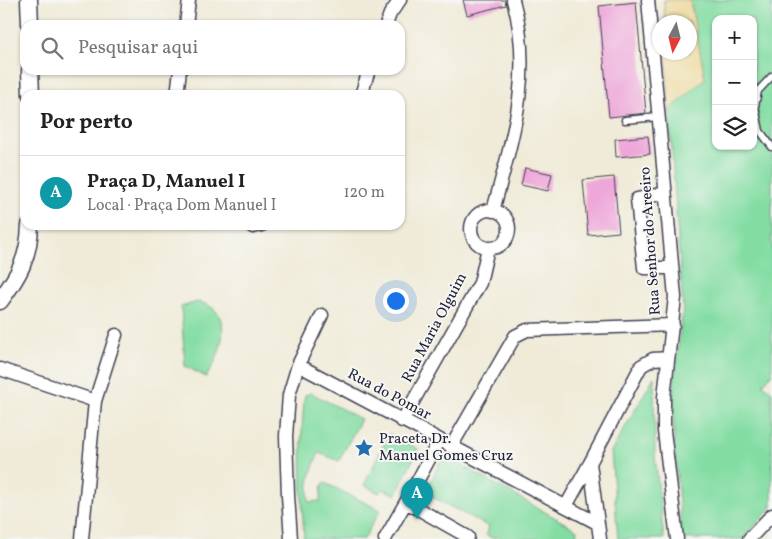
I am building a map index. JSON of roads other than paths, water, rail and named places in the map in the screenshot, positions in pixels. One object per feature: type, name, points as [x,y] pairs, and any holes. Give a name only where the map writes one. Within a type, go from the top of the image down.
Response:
[{"type":"street","points":[[29,0],[30,20]]},
{"type":"street","points":[[187,20],[189,0]]},
{"type":"street","points":[[388,20],[400,0]]},
{"type":"street","points":[[493,210],[517,121],[523,64],[518,16],[514,0]]},
{"type":"street","name":"Rua Senhor do Areeiro","points":[[648,0],[675,297],[664,397],[664,431],[677,539]]},
{"type":"street","points":[[30,75],[31,90]]},
{"type":"street","points":[[178,90],[179,75]]},
{"type":"street","points":[[363,90],[368,75]]},
{"type":"street","points":[[665,193],[637,200],[640,236],[644,268],[672,268]]},
{"type":"street","points":[[493,210],[506,218],[509,224],[509,232],[507,239],[502,244],[488,248],[475,240],[472,234],[472,226],[479,214],[493,210]]},
{"type":"street","points":[[0,301],[18,275],[30,243],[30,230]]},
{"type":"street","name":"Rua Maria Olguim","points":[[402,421],[480,283],[488,248]]},
{"type":"street","points":[[291,539],[286,436],[289,395],[298,365],[322,315]]},
{"type":"street","points":[[385,539],[406,502],[515,336],[527,330],[673,325]]},
{"type":"street","points":[[82,539],[95,401],[116,335]]},
{"type":"street","points":[[566,506],[641,366],[653,359],[668,358]]},
{"type":"street","name":"Rua do Pomar","points":[[298,365],[597,524]]},
{"type":"street","points":[[0,369],[95,401]]},
{"type":"street","points":[[590,463],[600,539]]},
{"type":"street","points":[[406,502],[468,537],[466,539]]},
{"type":"street","points":[[749,539],[772,515]]},
{"type":"lane","points":[[772,76],[758,91],[755,106],[760,131],[772,147]]},
{"type":"lane","points":[[625,120],[658,117]]},
{"type":"place","name":"Praceta Dr. Manuel Gomes Cruz","points":[[364,448]]},
{"type":"place","name":"Praça D, Manuel I","points":[[417,519]]}]
